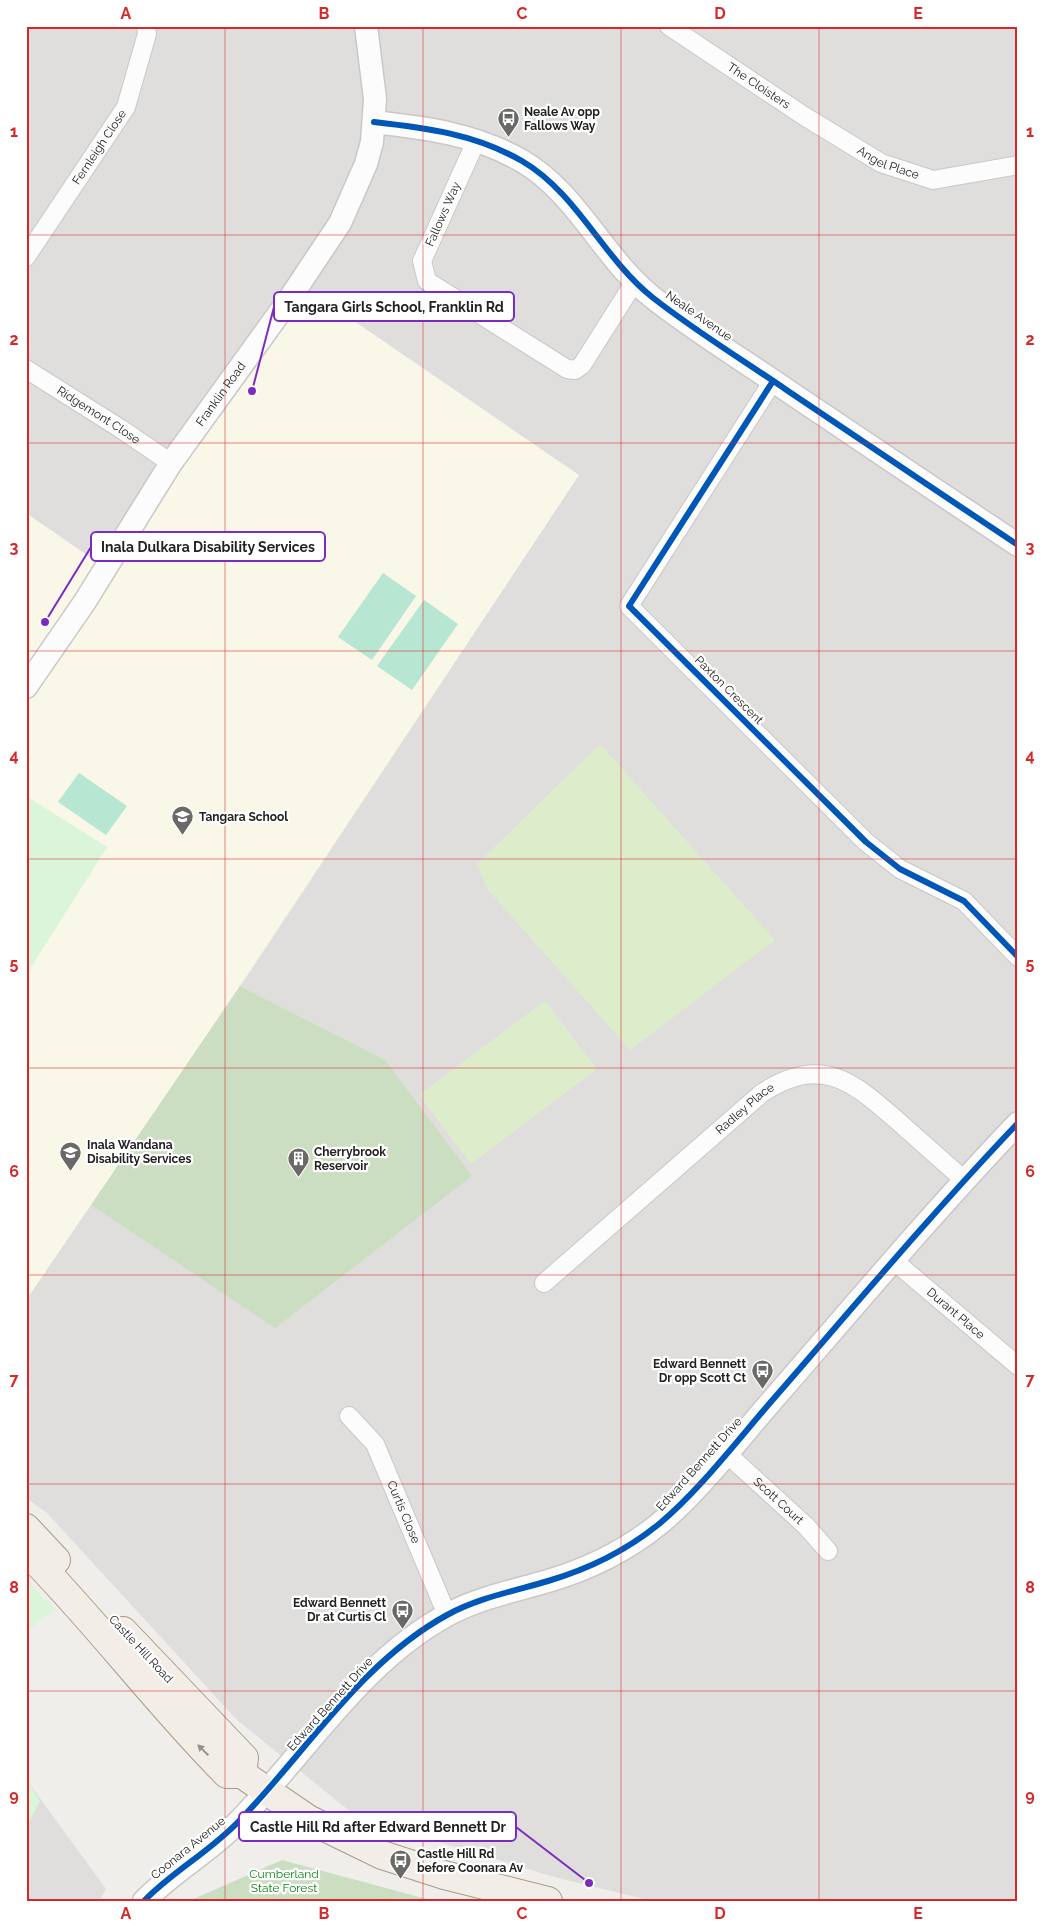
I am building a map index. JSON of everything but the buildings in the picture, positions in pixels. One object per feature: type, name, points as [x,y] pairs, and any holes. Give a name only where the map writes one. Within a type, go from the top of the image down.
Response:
[{"type":"main road","name":"Castle Hill Road","points":[[26,1528],[244,1758],[242,1774]]},
{"type":"main road","name":"Castle Hill Road","points":[[26,1551],[65,1589],[194,1740],[227,1774],[242,1774],[308,1819],[382,1855],[451,1877],[548,1901]]},
{"type":"street","name":"Fernleigh Close","points":[[26,257],[126,107],[147,34],[146,26]]},
{"type":"street","name":"Franklin Road","points":[[26,687],[88,597],[171,463],[329,244],[352,200],[366,164],[374,122],[374,79],[366,26]]},
{"type":"street","name":"The Cloisters","points":[[669,26],[804,116],[850,142]]},
{"type":"street","name":"Neale Avenue","points":[[374,122],[432,128],[477,139],[524,162],[549,181],[634,280],[651,296],[773,381],[1018,545]]},
{"type":"street","name":"Fallows Way","points":[[477,139],[422,261],[427,280],[567,369],[575,370],[582,365],[634,280]]},
{"type":"street","name":"Angel Place","points":[[850,142],[881,163],[933,180],[1018,165]]},
{"type":"street","name":"Ridgemont Close","points":[[26,369],[171,463]]},
{"type":"street","name":"Paxton Crescent","points":[[773,381],[629,606],[866,842],[900,869],[964,901],[1018,957]]},
{"type":"street","name":"Radley Place","points":[[544,1283],[762,1093],[790,1078],[802,1075],[831,1076],[856,1086],[964,1180]]},
{"type":"street","name":"Edward Bennett Drive","points":[[267,1790],[370,1674],[399,1649],[447,1615],[485,1599],[573,1573],[620,1551],[642,1538],[678,1507],[964,1180],[1018,1123]]},
{"type":"street","name":"Durant Place","points":[[894,1260],[1018,1366]]},
{"type":"street","name":"Curtis Close","points":[[350,1416],[375,1444],[447,1615]]},
{"type":"street","name":"Scott Court","points":[[726,1453],[806,1526],[828,1551]]},
{"type":"street","name":"Coonara Avenue","points":[[144,1901],[154,1890],[214,1844],[267,1790]]},
{"type":"shaded area","points":[[26,26],[1018,26],[1018,1901],[652,1901],[554,1877],[357,1817],[237,1720],[46,1512],[26,1498],[26,1300],[91,1205],[275,1327],[385,1060],[240,986],[579,475],[26,687]]},
{"type":"shaded area","name":"Tangara School","points":[[300,284],[579,475],[240,986],[26,1300],[26,687]]},
{"type":"shaded area","points":[[26,513],[103,566],[26,679]]},
{"type":"shaded area","points":[[26,1779],[106,1889],[99,1901],[26,1901]]},
{"type":"green space","points":[[383,573],[416,596],[372,660],[338,637]]},
{"type":"green space","points":[[424,600],[458,624],[412,690],[377,666]]},
{"type":"green space","points":[[600,744],[775,940],[630,1050],[488,890],[477,864]]},
{"type":"green space","points":[[79,773],[127,806],[106,835],[58,802]]},
{"type":"green space","points":[[26,796],[107,847],[26,975]]},
{"type":"green space","points":[[240,986],[385,1060],[472,1176],[275,1328],[91,1205]]},
{"type":"green space","points":[[545,1001],[597,1069],[471,1164],[419,1095]]},
{"type":"green space","points":[[26,1580],[55,1609],[26,1632]]},
{"type":"green space","points":[[26,1779],[40,1801],[26,1828]]},
{"type":"green space","name":"Cumberland State Forest","points":[[282,1860],[434,1901],[189,1901]]},
{"type":"cycle path","points":[[374,122],[432,130],[468,138],[487,144],[522,161],[559,190],[619,264],[668,310],[1018,545]]},
{"type":"cycle path","points":[[773,381],[629,606],[866,842],[900,869],[964,901],[1018,957]]},
{"type":"cycle path","points":[[144,1901],[167,1880],[229,1831],[361,1683],[388,1657],[416,1635],[447,1615],[471,1604],[548,1581],[593,1565],[634,1542],[659,1524],[690,1495],[719,1463],[926,1224],[1018,1123]]},
{"type":"place","name":"Neale Av opp Fallows Way","points":[[508,138]]},
{"type":"place","name":"Tangara Girls School, Franklin Rd","points":[[252,391]]},
{"type":"place","name":"Inala Dulkara Disability Services","points":[[45,622]]},
{"type":"place","name":"Tangara School","points":[[183,836]]},
{"type":"place","name":"Inala Wandana Disability Services","points":[[71,1171]]},
{"type":"place","name":"Cherrybrook Reservoir","points":[[298,1178]]},
{"type":"place","name":"Edward Bennett Dr opp Scott Ct","points":[[762,1390]]},
{"type":"place","name":"Edward Bennett Dr at Curtis Cl","points":[[402,1629]]},
{"type":"place","name":"Castle Hill Rd before Coonara Av","points":[[401,1880]]},
{"type":"place","name":"Castle Hill Rd after Edward Bennett Dr","points":[[589,1883]]}]
